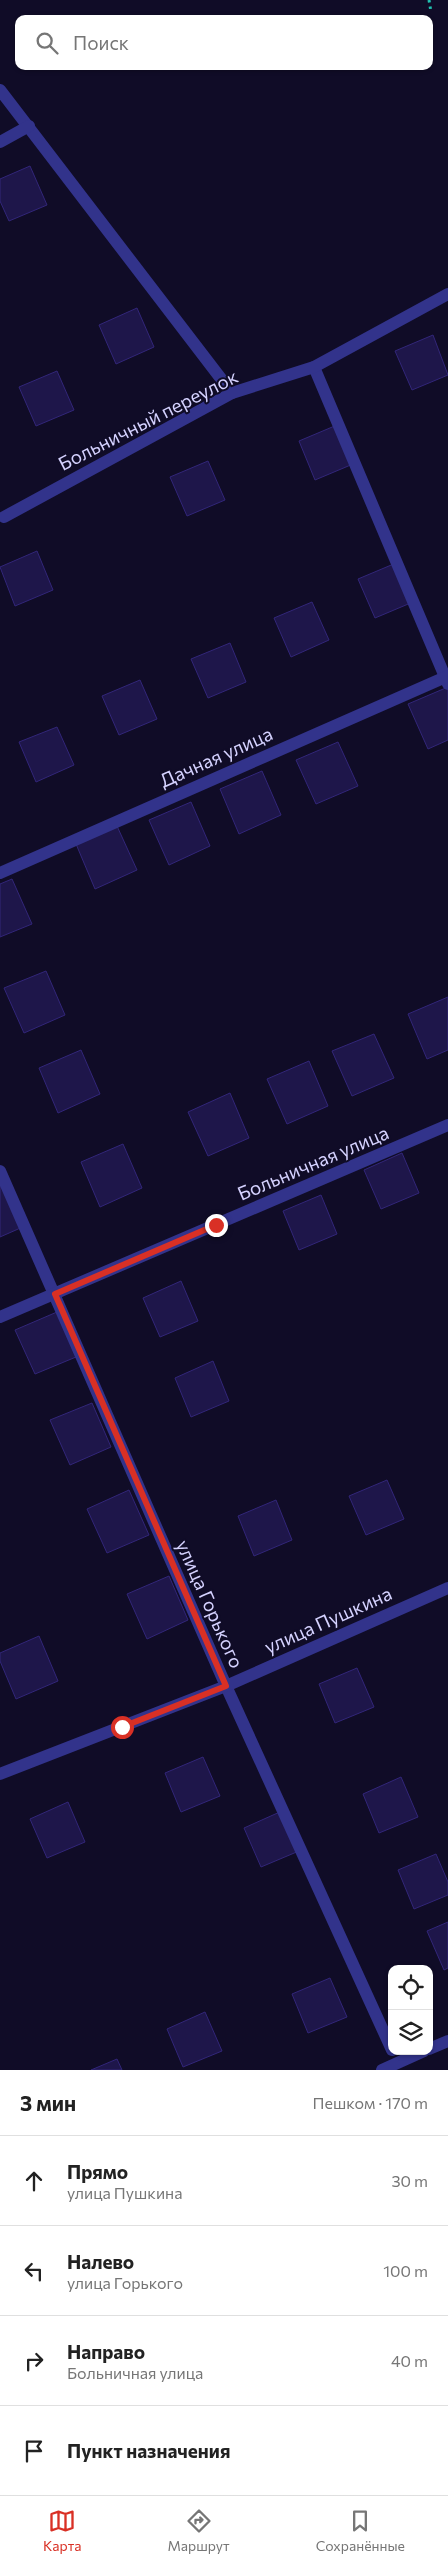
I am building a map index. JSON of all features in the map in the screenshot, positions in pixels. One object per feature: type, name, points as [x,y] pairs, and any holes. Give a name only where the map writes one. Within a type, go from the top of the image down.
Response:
[{"type":"street","points":[[0,90],[232,393]]},
{"type":"street","points":[[0,142],[29,126]]},
{"type":"street","name":"Больничный переулок","points":[[4,517],[232,393],[314,367],[448,294]]},
{"type":"street","points":[[314,367],[447,679]]},
{"type":"street","name":"Дачная улица","points":[[0,873],[447,679]]},
{"type":"street","name":"Больничная улица","points":[[0,1318],[448,1125]]},
{"type":"street","name":"улица Горького","points":[[0,1171],[226,1686],[395,2059]]},
{"type":"street","name":"улица Пушкина","points":[[0,1774],[226,1686],[448,1588]]},
{"type":"street","points":[[433,2047],[448,2041]]},
{"type":"street","points":[[382,2070],[395,2059],[410,2055]]},
{"type":"path","points":[[429,0],[431,12]]},
{"type":"building","points":[[30,166],[47,205],[9,221],[0,201],[0,179]]},
{"type":"building","points":[[137,308],[154,347],[116,364],[99,325]]},
{"type":"building","points":[[433,335],[448,375],[412,390],[395,351]]},
{"type":"building","points":[[57,371],[74,410],[36,426],[19,387]]},
{"type":"building","points":[[337,425],[353,464],[315,480],[299,441]]},
{"type":"building","points":[[208,461],[225,500],[187,516],[170,477]]},
{"type":"building","points":[[37,551],[53,590],[15,606],[0,567]]},
{"type":"building","points":[[396,563],[413,602],[375,618],[358,579]]},
{"type":"building","points":[[312,602],[329,640],[291,657],[274,618]]},
{"type":"building","points":[[230,643],[246,682],[208,698],[191,659]]},
{"type":"building","points":[[140,680],[157,719],[119,735],[102,696]]},
{"type":"building","points":[[448,687],[448,740],[428,749],[408,704]]},
{"type":"building","points":[[57,727],[74,765],[36,782],[19,742]]},
{"type":"building","points":[[338,742],[358,786],[316,804],[296,760]]},
{"type":"building","points":[[262,771],[281,815],[239,834],[220,789]]},
{"type":"building","points":[[191,802],[210,846],[169,865],[149,820]]},
{"type":"building","points":[[117,826],[137,870],[95,889],[76,844]]},
{"type":"building","points":[[12,879],[32,924],[0,937],[0,884]]},
{"type":"building","points":[[46,971],[65,1015],[24,1033],[4,988]]},
{"type":"building","points":[[448,997],[448,1050],[427,1059],[408,1014]]},
{"type":"building","points":[[374,1034],[394,1078],[352,1096],[332,1051]]},
{"type":"building","points":[[81,1050],[100,1094],[58,1113],[39,1068]]},
{"type":"building","points":[[309,1061],[328,1106],[287,1124],[267,1079]]},
{"type":"building","points":[[230,1093],[249,1138],[208,1156],[188,1112]]},
{"type":"building","points":[[123,1144],[142,1188],[100,1207],[81,1162]]},
{"type":"building","points":[[402,1153],[419,1193],[381,1209],[364,1170]]},
{"type":"building","points":[[0,1184],[25,1226],[0,1237]]},
{"type":"building","points":[[321,1195],[337,1234],[299,1250],[283,1211]]},
{"type":"building","points":[[181,1281],[198,1321],[160,1337],[143,1298]]},
{"type":"building","points":[[57,1312],[76,1357],[35,1374],[15,1330]]},
{"type":"building","points":[[213,1361],[229,1401],[191,1417],[175,1378]]},
{"type":"building","points":[[92,1403],[111,1447],[70,1465],[50,1420]]},
{"type":"building","points":[[387,1480],[404,1519],[366,1535],[349,1496]]},
{"type":"building","points":[[129,1490],[149,1535],[107,1553],[87,1509]]},
{"type":"building","points":[[276,1500],[292,1540],[254,1556],[238,1516]]},
{"type":"building","points":[[169,1576],[188,1620],[147,1639],[127,1594]]},
{"type":"building","points":[[39,1636],[58,1681],[16,1699],[0,1661],[0,1653]]},
{"type":"building","points":[[357,1668],[374,1707],[335,1723],[319,1684]]},
{"type":"building","points":[[203,1757],[220,1796],[181,1812],[165,1773]]},
{"type":"building","points":[[401,1777],[418,1817],[379,1833],[363,1794]]},
{"type":"building","points":[[68,1802],[85,1842],[47,1858],[30,1819]]},
{"type":"building","points":[[282,1811],[299,1851],[261,1867],[244,1828]]},
{"type":"building","points":[[436,1854],[448,1882],[448,1895],[414,1909],[398,1870]]},
{"type":"building","points":[[448,1922],[448,1968],[444,1970],[427,1931]]},
{"type":"building","points":[[330,1978],[347,2017],[308,2033],[292,1994]]},
{"type":"building","points":[[205,2012],[222,2051],[183,2067],[167,2029]]},
{"type":"building","points":[[117,2059],[122,2070],[91,2070]]},
{"type":"route","points":[[122,1727],[226,1686],[55,1294],[216,1225]]}]
